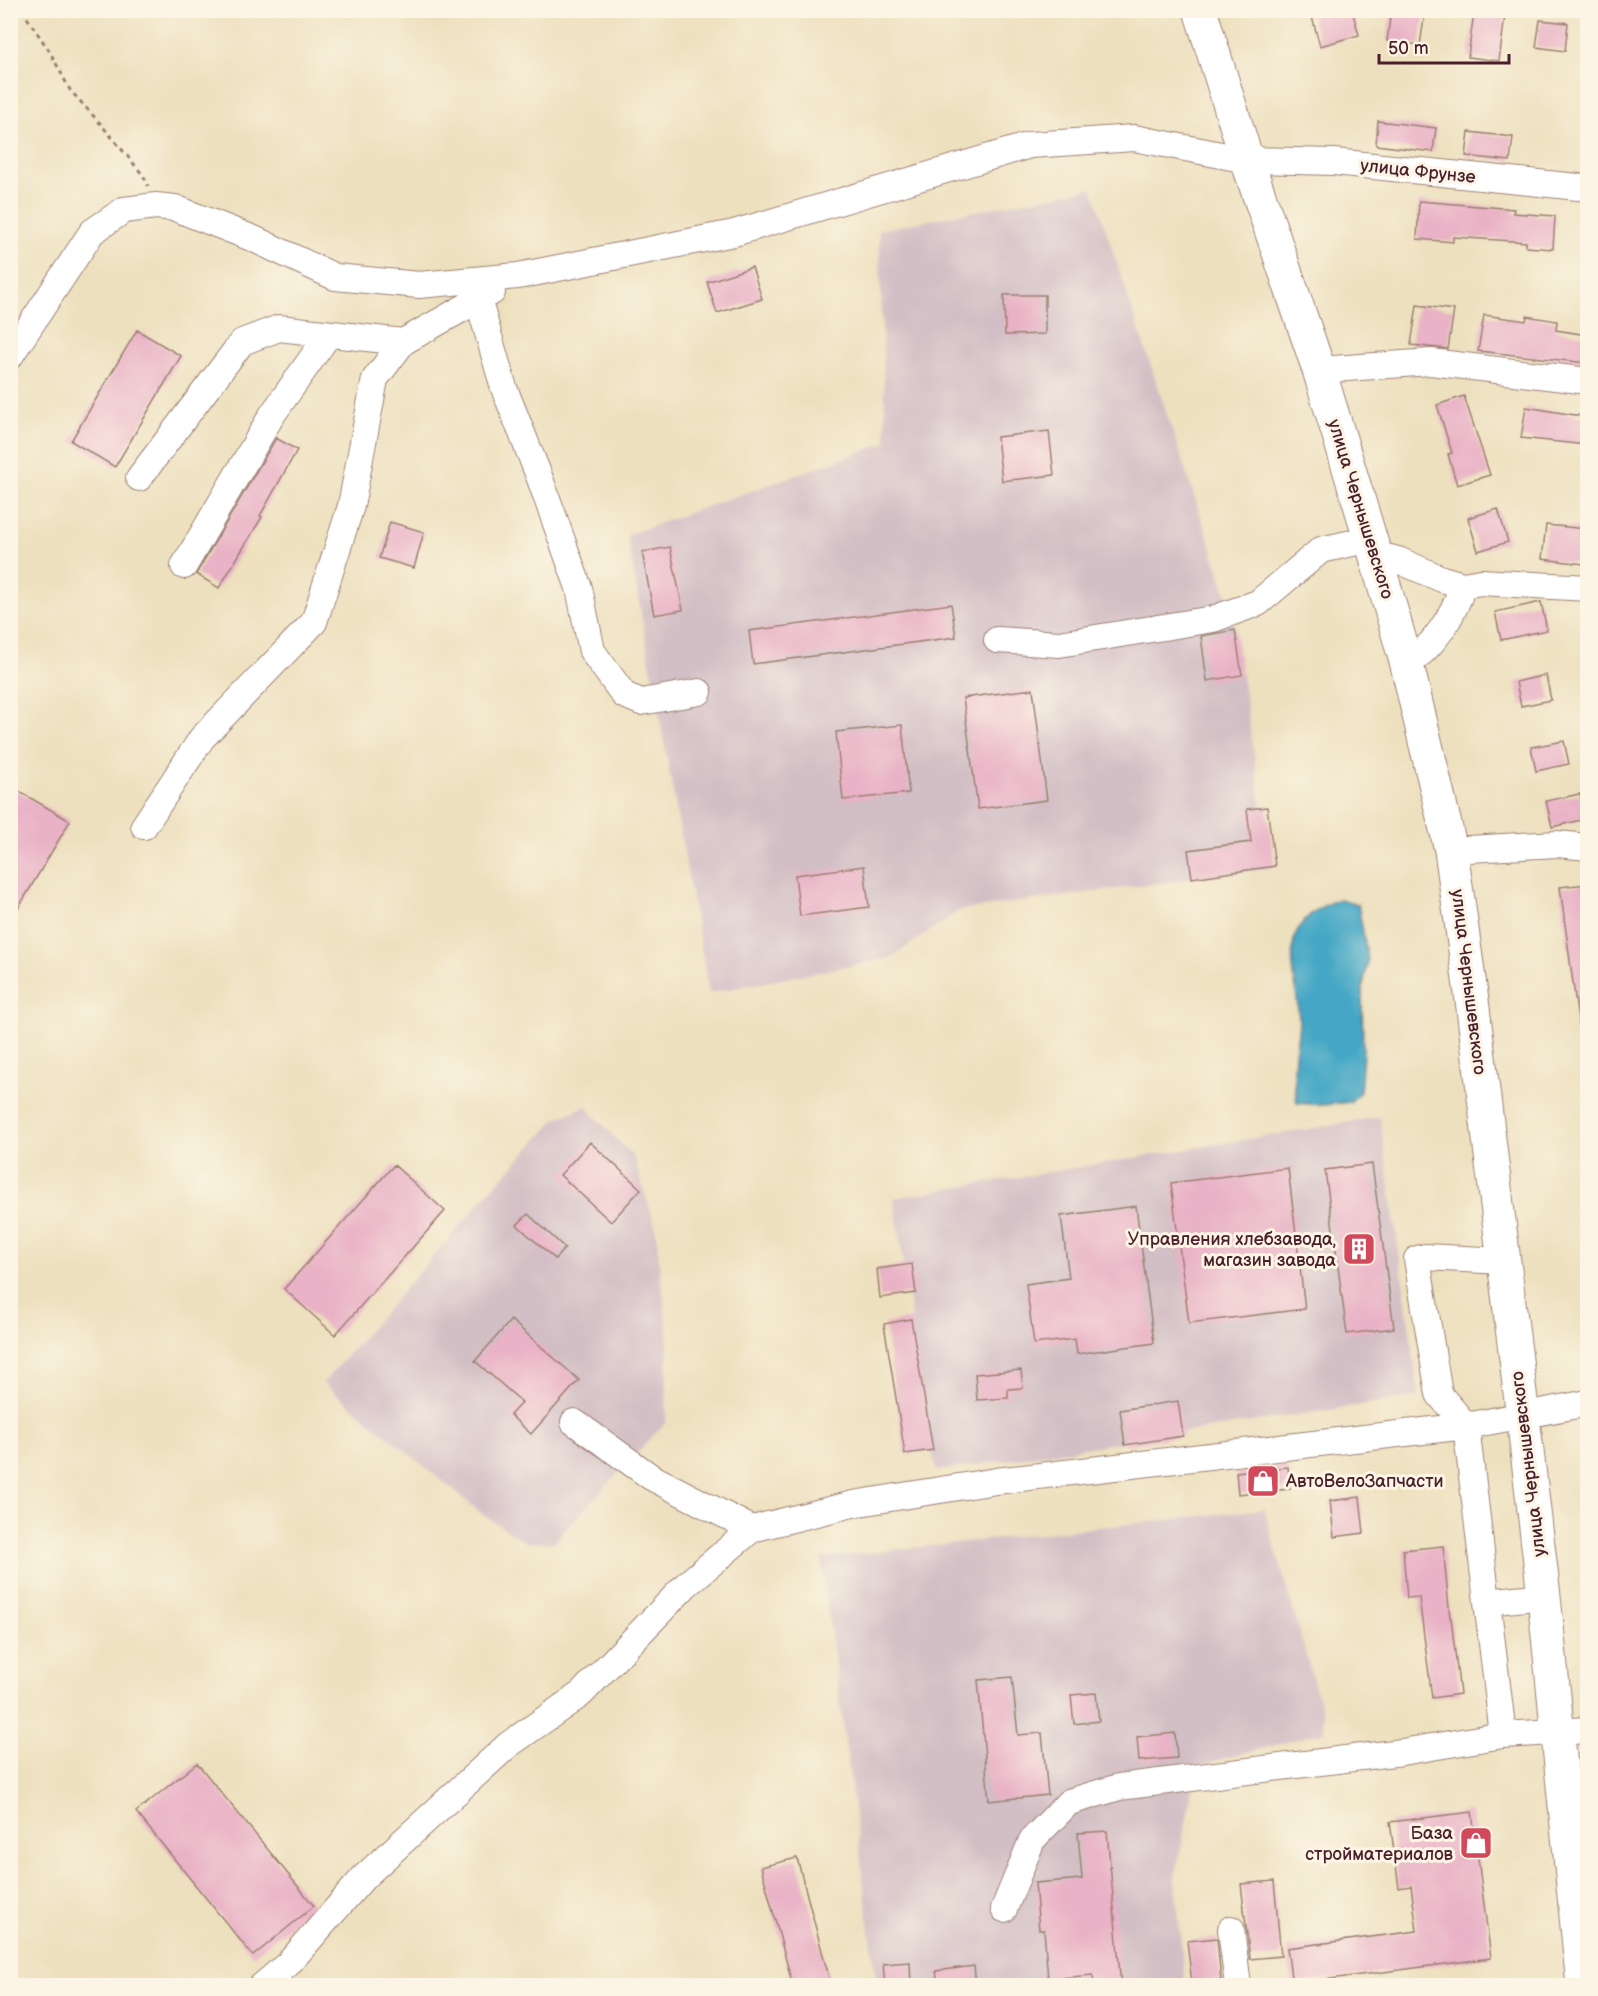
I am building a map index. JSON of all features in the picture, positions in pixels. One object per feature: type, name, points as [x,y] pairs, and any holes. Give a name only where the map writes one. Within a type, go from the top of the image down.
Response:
[{"type":"main road","name":"улица Чернышевского","points":[[1200,10],[1247,160],[1319,370],[1373,546],[1407,664],[1451,850],[1473,1008],[1544,1596],[1572,1730],[1584,1986]]},
{"type":"street","name":"улица Фрунзе","points":[[518,276],[734,233],[1030,146],[1134,138],[1247,160],[1334,162],[1587,188]]},
{"type":"street","points":[[10,356],[92,232],[124,210],[156,206],[175,208],[254,239],[335,277],[420,285],[518,276]]},
{"type":"street","points":[[144,826],[202,738],[314,622],[351,506],[375,379],[403,342],[518,276]]},
{"type":"street","points":[[478,300],[504,388],[539,476],[579,588],[592,651],[624,695],[641,702],[699,692]]},
{"type":"street","points":[[139,478],[243,342],[279,328],[403,342]]},
{"type":"street","points":[[184,566],[272,415],[329,334]]},
{"type":"street","points":[[1319,370],[1431,362],[1587,381]]},
{"type":"street","points":[[997,640],[1059,644],[1213,619],[1258,603],[1321,550],[1373,546],[1398,560],[1442,579],[1463,585],[1481,582],[1587,588]]},
{"type":"street","points":[[1407,664],[1429,646],[1453,612],[1463,585]]},
{"type":"street","points":[[1451,850],[1557,844],[1587,847]]},
{"type":"street","points":[[1503,1261],[1425,1257],[1417,1259],[1439,1394],[1466,1426],[1503,1735]]},
{"type":"street","points":[[262,1986],[288,1965],[364,1877],[508,1744],[581,1694],[686,1586],[752,1529],[853,1504],[996,1481],[1466,1426],[1523,1417],[1587,1403]]},
{"type":"street","points":[[574,1422],[651,1477],[752,1529]]},
{"type":"street","points":[[1487,1602],[1544,1596]]},
{"type":"street","points":[[1004,1909],[1032,1840],[1069,1802],[1119,1787],[1402,1752],[1503,1735],[1572,1730]]},
{"type":"street","points":[[1231,1929],[1238,1986]]},
{"type":"path","points":[[22,10],[50,52],[69,90],[143,175],[156,206]]},
{"type":"shaded area","points":[[1092,188],[1229,601],[1271,868],[960,910],[891,958],[709,993],[627,535],[886,443],[879,230]]},
{"type":"shaded area","points":[[586,1106],[634,1158],[655,1225],[668,1334],[666,1422],[554,1542],[527,1543],[486,1517],[323,1383],[556,1119]]},
{"type":"shaded area","points":[[1380,1117],[1419,1396],[937,1471],[930,1448],[894,1198]]},
{"type":"shaded area","points":[[1264,1509],[1323,1714],[1324,1732],[1197,1766],[1175,1879],[1185,1985],[877,1985],[821,1558]]},
{"type":"water","points":[[1340,899],[1358,904],[1368,960],[1362,991],[1363,1054],[1360,1092],[1350,1102],[1324,1105],[1297,1103],[1294,1068],[1299,1019],[1293,947],[1296,933],[1304,920],[1319,909]]},
{"type":"building","points":[[1310,10],[1352,10],[1359,35],[1320,46]]},
{"type":"building","points":[[1391,10],[1425,12],[1420,45],[1387,41]]},
{"type":"building","points":[[1474,12],[1505,16],[1499,61],[1468,57]]},
{"type":"building","points":[[1540,20],[1568,23],[1565,51],[1536,47]]},
{"type":"building","points":[[1378,121],[1436,128],[1433,152],[1376,145]]},
{"type":"building","points":[[1469,132],[1513,137],[1510,161],[1466,156]]},
{"type":"building","points":[[1419,201],[1514,209],[1513,213],[1555,216],[1553,249],[1526,247],[1526,242],[1453,237],[1453,242],[1417,239]]},
{"type":"building","points":[[752,267],[762,299],[717,313],[707,282]]},
{"type":"building","points":[[1004,295],[1045,295],[1045,334],[1005,335]]},
{"type":"building","points":[[1417,305],[1454,310],[1448,349],[1411,345]]},
{"type":"building","points":[[1484,315],[1526,321],[1527,316],[1557,321],[1556,330],[1587,335],[1587,363],[1478,351]]},
{"type":"building","points":[[137,330],[181,356],[115,467],[71,441]]},
{"type":"building","points":[[1464,396],[1490,475],[1457,485],[1448,454],[1452,453],[1437,405]]},
{"type":"building","points":[[1526,407],[1587,417],[1587,445],[1521,438]]},
{"type":"building","points":[[1049,431],[1054,475],[1002,481],[997,437]]},
{"type":"building","points":[[276,438],[297,450],[260,516],[262,517],[219,588],[196,574]]},
{"type":"building","points":[[1498,509],[1508,542],[1478,551],[1468,518]]},
{"type":"building","points":[[390,522],[424,532],[414,568],[379,558]]},
{"type":"building","points":[[1546,525],[1587,529],[1584,564],[1542,559]]},
{"type":"building","points":[[670,547],[683,610],[654,615],[642,552]]},
{"type":"building","points":[[1541,602],[1547,630],[1501,640],[1495,612]]},
{"type":"building","points":[[951,604],[956,637],[753,664],[749,631]]},
{"type":"building","points":[[1235,630],[1242,675],[1207,681],[1201,636]]},
{"type":"building","points":[[1546,675],[1551,700],[1521,706],[1516,682]]},
{"type":"building","points":[[1033,689],[1047,800],[978,809],[963,698]]},
{"type":"building","points":[[902,725],[909,793],[843,800],[836,732]]},
{"type":"building","points":[[1564,741],[1569,764],[1536,771],[1531,747]]},
{"type":"building","points":[[10,786],[70,821],[10,922]]},
{"type":"building","points":[[1580,794],[1585,819],[1552,827],[1546,801]]},
{"type":"building","points":[[1267,807],[1275,866],[1192,878],[1188,850],[1251,842],[1247,809]]},
{"type":"building","points":[[864,866],[869,907],[800,916],[795,875]]},
{"type":"building","points":[[1587,884],[1587,1027],[1579,1027],[1560,887]]},
{"type":"building","points":[[590,1142],[641,1189],[611,1222],[560,1175]]},
{"type":"building","name":"Управления хлебзавода, магазин завода","points":[[1372,1164],[1394,1328],[1347,1334],[1325,1170]]},
{"type":"building","points":[[394,1165],[445,1211],[335,1335],[284,1289]]},
{"type":"building","points":[[1288,1168],[1305,1309],[1189,1323],[1171,1183]]},
{"type":"building","points":[[1136,1206],[1154,1343],[1077,1354],[1075,1339],[1034,1344],[1026,1284],[1069,1278],[1061,1216]]},
{"type":"building","points":[[528,1214],[565,1248],[555,1259],[517,1225]]},
{"type":"building","points":[[912,1264],[916,1293],[880,1298],[877,1269]]},
{"type":"building","points":[[911,1319],[933,1450],[905,1454],[884,1324]]},
{"type":"building","points":[[511,1320],[579,1380],[531,1434],[510,1415],[522,1402],[475,1361]]},
{"type":"building","points":[[1021,1370],[1023,1388],[1008,1389],[1008,1398],[977,1400],[975,1374]]},
{"type":"building","points":[[1178,1401],[1183,1436],[1125,1445],[1120,1410]]},
{"type":"building","name":"АвтоВелоЗапчасти","points":[[1288,1467],[1290,1489],[1238,1494],[1236,1472]]},
{"type":"building","points":[[1360,1497],[1364,1533],[1334,1537],[1330,1501]]},
{"type":"building","points":[[1443,1546],[1460,1694],[1432,1698],[1419,1597],[1407,1598],[1403,1550]]},
{"type":"building","points":[[1012,1677],[1018,1735],[1042,1733],[1048,1795],[989,1801],[978,1680]]},
{"type":"building","points":[[1096,1693],[1099,1721],[1074,1724],[1071,1695]]},
{"type":"building","points":[[1175,1733],[1177,1758],[1139,1761],[1137,1737]]},
{"type":"building","points":[[197,1763],[314,1906],[253,1956],[136,1812]]},
{"type":"building","points":[[1472,1812],[1491,1958],[1292,1984],[1287,1948],[1417,1931],[1411,1886],[1399,1888],[1390,1822]]},
{"type":"building","points":[[1107,1831],[1121,1986],[1094,1986],[1093,1975],[1048,1979],[1044,1930],[1039,1930],[1035,1883],[1082,1879],[1078,1833]]},
{"type":"building","points":[[797,1858],[830,1981],[812,1986],[793,1986],[761,1867]]},
{"type":"building","points":[[1274,1881],[1281,1956],[1250,1959],[1241,1884]]},
{"type":"building","points":[[1217,1938],[1221,1980],[1192,1983],[1187,1941]]},
{"type":"building","points":[[910,1962],[911,1986],[885,1986],[883,1964]]},
{"type":"building","points":[[974,1966],[976,1986],[938,1986],[936,1971]]},
{"type":"place","name":"Управления хлебзавода, магазин завода","points":[[1359,1249]]},
{"type":"place","name":"АвтоВелоЗапчасти","points":[[1263,1481]]},
{"type":"place","name":"База стройматериалов","points":[[1476,1843]]}]
